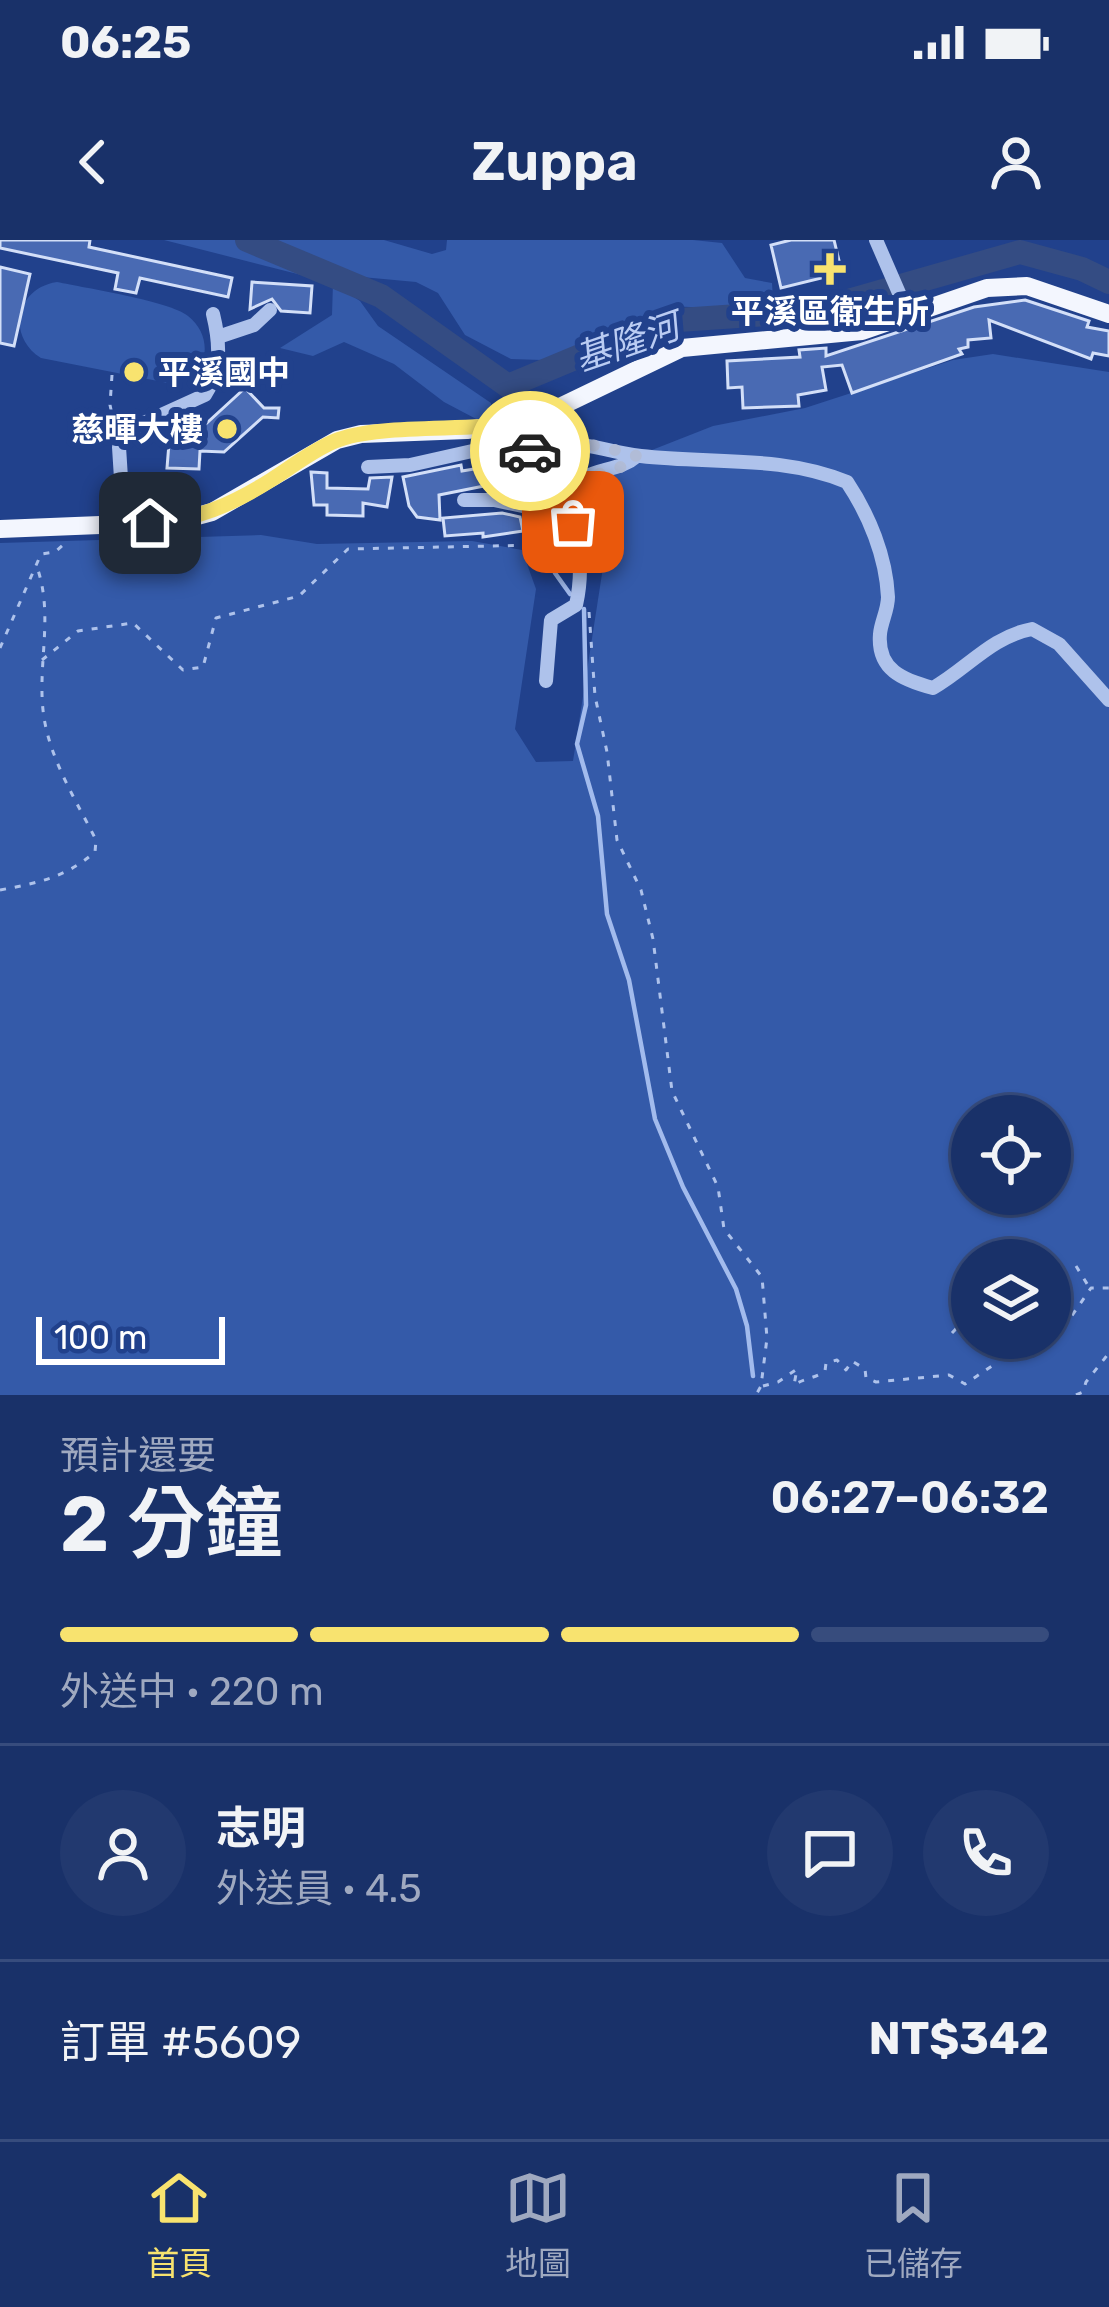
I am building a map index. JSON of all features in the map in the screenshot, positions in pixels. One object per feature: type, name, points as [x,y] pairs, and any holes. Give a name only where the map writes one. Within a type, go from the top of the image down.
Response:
[{"type":"main road","points":[[0,529],[175,522],[212,512],[314,451],[349,436],[505,425],[544,413],[682,348],[862,331],[1008,284],[1108,310]]},
{"type":"street","points":[[879,245],[909,316]]},
{"type":"street","points":[[218,337],[254,326],[270,310]]},
{"type":"street","points":[[124,524],[119,448],[139,425],[205,395],[218,367],[213,314]]},
{"type":"street","points":[[505,425],[530,452]]},
{"type":"street","points":[[530,452],[558,442],[590,443],[637,456],[816,469],[847,482],[876,537],[888,600],[880,634],[882,660],[902,680],[933,688],[1009,633],[1032,629],[1059,644],[1109,700]]},
{"type":"street","points":[[368,466],[410,465],[499,446],[517,463],[528,462],[530,452]]},
{"type":"street","points":[[464,500],[494,500],[546,511],[583,479],[627,465],[637,456]]},
{"type":"street","points":[[546,681],[551,620],[576,605],[582,579],[573,522],[562,501]]},
{"type":"path","points":[[112,375],[110,405],[119,448]]},
{"type":"path","points":[[0,648],[5,629],[38,570],[41,554],[55,552],[65,543]]},
{"type":"path","points":[[42,660],[78,631],[133,623],[183,670],[203,667],[216,617],[299,596],[348,549],[541,545],[579,552]]},
{"type":"path","points":[[0,890],[50,880],[75,869],[94,852],[96,840],[81,818],[43,715],[46,608],[38,570]]},
{"type":"path","points":[[582,579],[592,622],[595,696],[617,840],[641,890],[653,939],[672,1091],[718,1187],[724,1229],[762,1277],[767,1338],[756,1395]]},
{"type":"path","points":[[1076,1266],[1090,1288]]},
{"type":"path","points":[[1090,1288],[1109,1288]]},
{"type":"path","points":[[1071,1317],[1090,1288]]},
{"type":"path","points":[[1076,1395],[1109,1354]]},
{"type":"path","points":[[965,1384],[997,1359]]},
{"type":"path","points":[[761,1386],[778,1382],[797,1369],[794,1385],[813,1380],[825,1371],[826,1363],[837,1360],[846,1370],[852,1361],[865,1370],[866,1378],[877,1382],[949,1375],[965,1384]]},
{"type":"path","points":[[964,1395],[965,1384]]},
{"type":"shaded area","points":[[164,240],[384,240],[432,254],[446,250],[447,240],[693,240],[722,243],[745,278],[772,283],[773,299],[764,305],[729,309],[670,306],[542,360],[511,359],[465,335],[438,293],[416,282],[351,276],[349,294],[378,326],[491,403],[492,418],[480,421],[444,402],[394,364],[344,342],[313,356],[280,348],[332,315],[333,283]]},
{"type":"shaded area","points":[[57,282],[178,310],[203,336],[204,358],[199,367],[181,381],[168,383],[41,358],[23,338],[20,314],[32,293]]},
{"type":"shaded area","points":[[993,354],[1109,372],[1109,1395],[0,1395],[0,543],[261,535],[317,544],[472,541],[522,550],[536,589],[515,729],[536,762],[573,761],[604,561],[578,525],[575,491],[601,470],[713,426],[805,408],[953,360]]},
{"type":"building","points":[[0,240],[90,240],[89,247],[232,278],[228,297],[140,278],[136,293],[115,289],[118,273],[0,248]]},
{"type":"building","points":[[834,240],[842,273],[781,288],[771,245]]},
{"type":"building","points":[[0,267],[30,274],[14,346],[0,343]]},
{"type":"building","points":[[252,282],[312,286],[310,313],[281,311],[272,299],[250,309]]},
{"type":"building","points":[[1025,300],[1089,321],[1087,327],[1109,331],[1109,356],[1093,353],[1091,359],[989,320],[991,338],[968,340],[968,347],[959,349],[962,354],[852,393],[842,365],[822,367],[826,390],[798,395],[799,406],[743,408],[742,387],[728,388],[727,361],[800,357],[799,350],[826,348],[826,356],[974,307]]},
{"type":"building","name":"慈暉大樓","points":[[245,388],[264,408],[279,408],[278,418],[263,417],[224,452],[200,451],[199,469],[167,468],[170,431],[197,432]]},
{"type":"building","points":[[461,465],[462,471],[492,466],[494,484],[439,495],[440,520],[417,517],[409,506],[403,477]]},
{"type":"building","points":[[311,472],[327,473],[327,488],[368,489],[370,478],[392,477],[387,507],[363,503],[363,516],[327,515],[327,505],[314,505]]},
{"type":"building","points":[[502,513],[520,517],[523,531],[445,536],[443,518]]},
{"type":"waterway","name":"基隆河","points":[[247,240],[381,296],[508,386],[664,321],[813,311],[1020,252],[1082,269],[1109,282]]},
{"type":"waterway","points":[[507,419],[508,386]]},
{"type":"waterway","points":[[525,473],[532,498]]},
{"type":"waterway","points":[[537,519],[542,539]]},
{"type":"waterway","points":[[547,552],[570,594]]},
{"type":"waterway","points":[[584,609],[586,705],[577,744],[598,816],[607,914],[629,980],[655,1119],[683,1187],[736,1289],[747,1326],[753,1376]]},
{"type":"way so far","points":[[530,451],[558,442],[590,443],[637,456],[627,465],[583,479],[562,501],[573,522]]},
{"type":"place","name":"平溪區衛生所","points":[[830,269]]},
{"type":"place","name":"平溪國中","points":[[134,372]]},
{"type":"place","name":"慈暉大樓","points":[[227,429]]},
{"type":"route","points":[[150,523],[212,512],[314,451],[362,434],[510,424],[530,451]]}]
